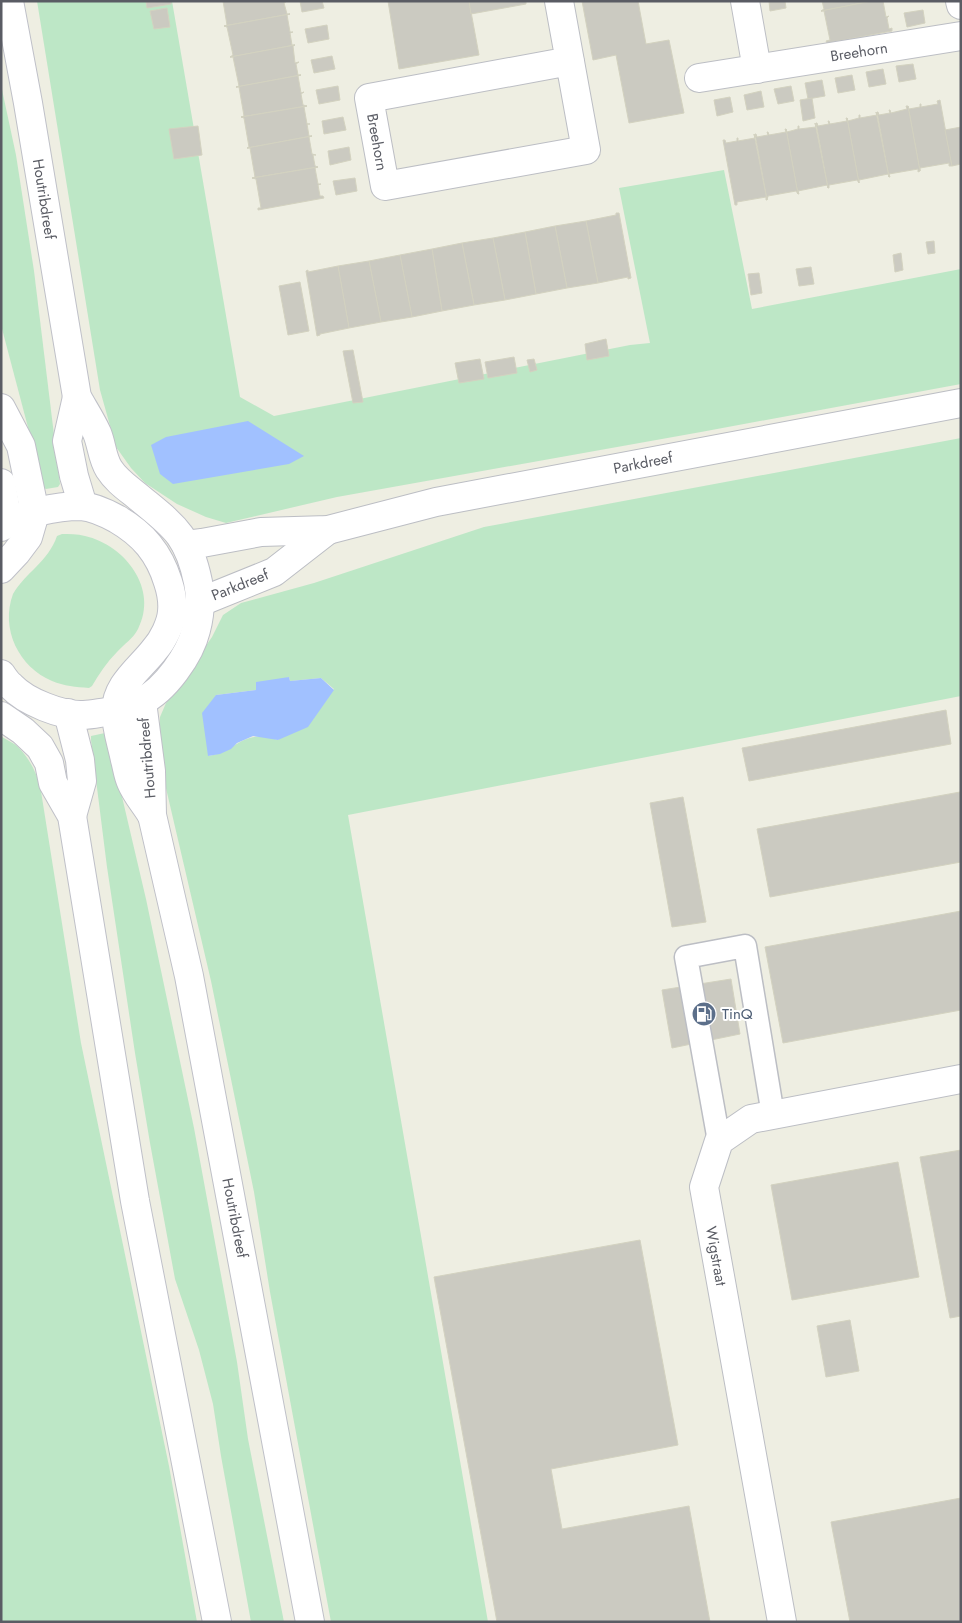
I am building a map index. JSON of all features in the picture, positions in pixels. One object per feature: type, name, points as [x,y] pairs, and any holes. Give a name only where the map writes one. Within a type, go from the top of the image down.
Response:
[{"type":"main road","name":"Houtribdreef","points":[[9,1],[77,396],[97,434],[109,468],[119,481],[180,533],[194,565],[198,584],[200,602],[196,631],[187,653],[159,690],[142,702],[151,770],[152,815],[189,976],[310,1622]]},
{"type":"main road","name":"Breehorn","points":[[559,1],[586,150],[385,186],[369,98],[570,62]]},
{"type":"main road","points":[[745,1],[757,69]]},
{"type":"main road","name":"Breehorn","points":[[699,78],[961,36]]},
{"type":"main road","name":"Houtribdreef","points":[[77,396],[67,441],[82,506]]},
{"type":"main road","name":"Parkdreef","points":[[153,550],[261,532],[328,530],[436,502],[961,403]]},
{"type":"main road","points":[[1,408],[21,446],[35,513],[28,537],[1,569]]},
{"type":"main road","points":[[1,483],[5,505],[4,525],[20,517],[35,513],[82,506],[104,512],[142,536],[163,567],[171,592],[172,612],[166,630],[155,649],[129,678],[121,692],[115,710]]},
{"type":"main road","name":"Parkdreef","points":[[200,602],[274,572],[328,530]]},
{"type":"main road","points":[[1,674],[12,687],[31,700],[46,707],[68,713],[82,715],[115,710],[142,702]]},
{"type":"main road","name":"Houtribdreef","points":[[115,710],[130,782],[152,815]]},
{"type":"main road","points":[[68,713],[77,746],[82,780],[72,816]]},
{"type":"main road","points":[[12,723],[40,746],[49,763],[54,783],[72,816],[135,1201],[217,1622]]},
{"type":"main road","points":[[718,1141],[750,1119],[961,1079]]},
{"type":"main road","name":"Wigstraat","points":[[718,1141],[704,1187],[782,1622]]},
{"type":"lane","points":[[718,1141],[686,957],[745,946],[773,1115]]},
{"type":"green space","points":[[37,1],[172,1],[240,397],[274,416],[630,345],[650,343],[619,188],[724,170],[752,309],[961,269],[961,384],[337,497],[226,523],[206,517],[177,504],[145,483],[116,447],[100,390]]},
{"type":"green space","points":[[1,85],[16,155],[34,271],[60,484],[58,487],[46,489],[44,488],[1,325]]},
{"type":"green space","points":[[961,438],[961,696],[348,815],[488,1622],[331,1622],[270,1292],[254,1192],[211,981],[158,754],[160,717],[166,703],[212,637],[223,615],[241,603],[314,583],[484,527]],"holes":[[[289,677],[290,681],[321,678],[334,689],[325,701],[278,740],[256,737],[240,742],[218,754],[208,756],[216,695],[256,690]]]},
{"type":"green space","points":[[62,534],[85,536],[100,541],[113,549],[125,559],[134,571],[141,584],[144,599],[143,614],[136,633],[110,660],[89,688],[61,684],[40,675],[22,657],[11,633],[9,620],[13,594],[24,579],[43,560],[57,536]]},
{"type":"green space","points":[[105,733],[108,737],[146,899],[194,1128],[237,1362],[248,1439],[284,1622],[251,1622],[213,1404],[199,1350],[175,1279],[135,1053],[107,867],[91,740],[91,736]]},
{"type":"green space","points":[[1,736],[16,745],[25,755],[34,769],[40,785],[81,1043],[169,1466],[197,1622],[1,1622]]},
{"type":"water","points":[[248,421],[304,456],[289,464],[173,484],[160,474],[151,445],[166,437]]},
{"type":"water","points":[[289,677],[290,681],[321,678],[334,690],[308,727],[278,740],[253,736],[237,743],[231,749],[220,754],[208,756],[202,713],[216,695],[256,690],[256,682]]},
{"type":"building","points":[[146,1],[171,1],[171,4],[147,8]]},
{"type":"building","points":[[223,1],[287,1],[284,3],[287,14],[290,14],[224,26],[227,25]]},
{"type":"building","points":[[300,1],[322,1],[324,8],[302,12]]},
{"type":"building","points":[[388,1],[469,1],[479,55],[399,69]]},
{"type":"building","points":[[469,1],[526,1],[526,4],[471,14]]},
{"type":"building","points":[[582,1],[638,1],[646,44],[669,40],[684,113],[629,123],[616,55],[593,60]]},
{"type":"building","points":[[769,1],[785,1],[786,8],[770,11]]},
{"type":"building","points":[[822,1],[872,1],[821,11],[824,9]]},
{"type":"building","points":[[872,1],[883,1],[886,17],[889,16],[887,18],[889,29],[892,28],[892,31],[827,43],[826,41],[830,40],[824,11],[821,11]]},
{"type":"building","points":[[167,8],[170,27],[154,29],[150,11]]},
{"type":"building","points":[[923,10],[925,23],[907,27],[904,13]]},
{"type":"building","points":[[290,14],[287,15],[290,32],[293,32],[290,33],[292,45],[295,45],[230,57],[233,55],[227,27],[224,26]]},
{"type":"building","points":[[327,25],[329,39],[308,43],[305,29]]},
{"type":"building","points":[[295,45],[293,46],[295,63],[299,62],[296,64],[298,75],[301,75],[236,87],[239,86],[233,57],[230,57]]},
{"type":"building","points":[[332,56],[335,69],[314,73],[311,60]]},
{"type":"building","points":[[913,64],[916,79],[899,82],[896,66]]},
{"type":"building","points":[[883,69],[886,84],[869,87],[866,72]]},
{"type":"building","points":[[301,75],[298,76],[301,93],[304,92],[301,94],[303,105],[307,106],[241,117],[244,116],[239,87],[236,87]]},
{"type":"building","points":[[852,75],[855,90],[838,93],[835,78]]},
{"type":"building","points":[[822,80],[825,96],[808,99],[805,83]]},
{"type":"building","points":[[338,86],[340,100],[319,104],[316,90]]},
{"type":"building","points":[[791,86],[794,101],[778,104],[774,89]]},
{"type":"building","points":[[761,91],[764,107],[747,110],[744,95]]},
{"type":"building","points":[[730,97],[733,112],[717,116],[714,100]]},
{"type":"building","points":[[812,98],[815,118],[803,121],[800,100]]},
{"type":"building","points":[[940,100],[952,166],[949,166],[949,163],[920,168],[920,171],[908,106],[909,109],[920,107],[920,104],[921,107],[938,104],[937,101]]},
{"type":"building","points":[[307,106],[304,107],[309,136],[312,136],[247,148],[249,147],[244,118],[241,117]]},
{"type":"building","points":[[906,106],[908,106],[920,171],[918,172],[918,169],[889,174],[889,177],[877,112],[879,115],[890,113],[890,110],[891,113],[907,109]]},
{"type":"building","points":[[859,115],[860,118],[877,115],[889,177],[888,174],[859,180],[859,183],[847,118],[848,121],[859,118]]},
{"type":"building","points":[[343,117],[346,130],[324,134],[322,121]]},
{"type":"building","points":[[847,118],[859,183],[857,180],[829,185],[828,188],[816,123],[818,126],[829,124],[829,121],[830,124],[847,121]]},
{"type":"building","points":[[198,126],[202,155],[174,159],[169,129]]},
{"type":"building","points":[[798,126],[799,129],[816,127],[828,188],[827,185],[798,191],[798,194],[786,129],[787,132],[798,129]]},
{"type":"building","points":[[961,127],[961,164],[952,166],[945,130]]},
{"type":"building","points":[[786,129],[798,194],[796,191],[768,196],[767,200],[755,134],[757,137],[768,135],[768,132],[769,135],[786,132]]},
{"type":"building","points":[[312,136],[309,137],[312,154],[316,155],[313,155],[315,166],[318,167],[252,178],[255,177],[250,148],[247,148]]},
{"type":"building","points":[[737,138],[738,141],[755,138],[767,200],[766,197],[737,202],[737,205],[735,205],[723,140],[726,143],[737,141]]},
{"type":"building","points":[[349,147],[351,160],[330,165],[328,151]]},
{"type":"building","points":[[318,167],[315,168],[318,184],[321,184],[318,185],[320,196],[324,198],[258,210],[258,208],[261,208],[256,179],[252,178]]},
{"type":"building","points":[[355,178],[357,191],[336,195],[333,181]]},
{"type":"building","points":[[616,213],[619,213],[631,278],[598,283],[586,221],[616,215]]},
{"type":"building","points":[[586,221],[598,283],[567,288],[555,226]]},
{"type":"building","points":[[555,226],[567,288],[536,294],[525,232]]},
{"type":"building","points":[[525,232],[536,294],[505,300],[493,238]]},
{"type":"building","points":[[493,238],[505,300],[474,305],[462,243]]},
{"type":"building","points":[[934,241],[935,253],[928,254],[926,242]]},
{"type":"building","points":[[462,243],[474,305],[442,311],[432,249]]},
{"type":"building","points":[[432,249],[442,311],[412,317],[400,255]]},
{"type":"building","points":[[901,253],[903,270],[895,272],[893,255]]},
{"type":"building","points":[[400,255],[412,317],[381,322],[369,261]]},
{"type":"building","points":[[369,261],[381,322],[349,328],[338,266]]},
{"type":"building","points":[[338,266],[349,328],[317,336],[306,271]]},
{"type":"building","points":[[811,267],[814,284],[799,286],[796,269]]},
{"type":"building","points":[[759,273],[762,293],[751,295],[748,274]]},
{"type":"building","points":[[300,282],[309,331],[288,335],[279,286]]},
{"type":"building","points":[[606,339],[609,356],[587,360],[585,344]]},
{"type":"building","points":[[353,350],[363,402],[353,403],[343,351]]},
{"type":"building","points":[[514,357],[517,373],[488,378],[485,362]]},
{"type":"building","points":[[480,359],[484,379],[459,383],[455,363]]},
{"type":"building","points":[[534,359],[537,370],[530,372],[527,360]]},
{"type":"building","points":[[946,710],[951,744],[749,781],[742,748]]},
{"type":"building","points":[[960,792],[961,862],[770,897],[757,829]]},
{"type":"building","points":[[683,797],[706,922],[672,927],[650,803]]},
{"type":"building","points":[[961,911],[961,1010],[783,1043],[765,947]]},
{"type":"building","points":[[731,979],[740,1034],[672,1048],[662,990]]},
{"type":"building","points":[[961,1150],[961,1316],[950,1318],[920,1157]]},
{"type":"building","points":[[898,1162],[919,1277],[792,1300],[771,1185]]},
{"type":"building","points":[[640,1240],[678,1445],[551,1469],[562,1529],[689,1506],[710,1622],[497,1622],[434,1277]]},
{"type":"building","points":[[850,1320],[859,1371],[826,1377],[817,1326]]},
{"type":"building","points":[[961,1498],[961,1622],[850,1622],[831,1522]]},
{"type":"place","name":"TinQ","points":[[704,1014]]}]
